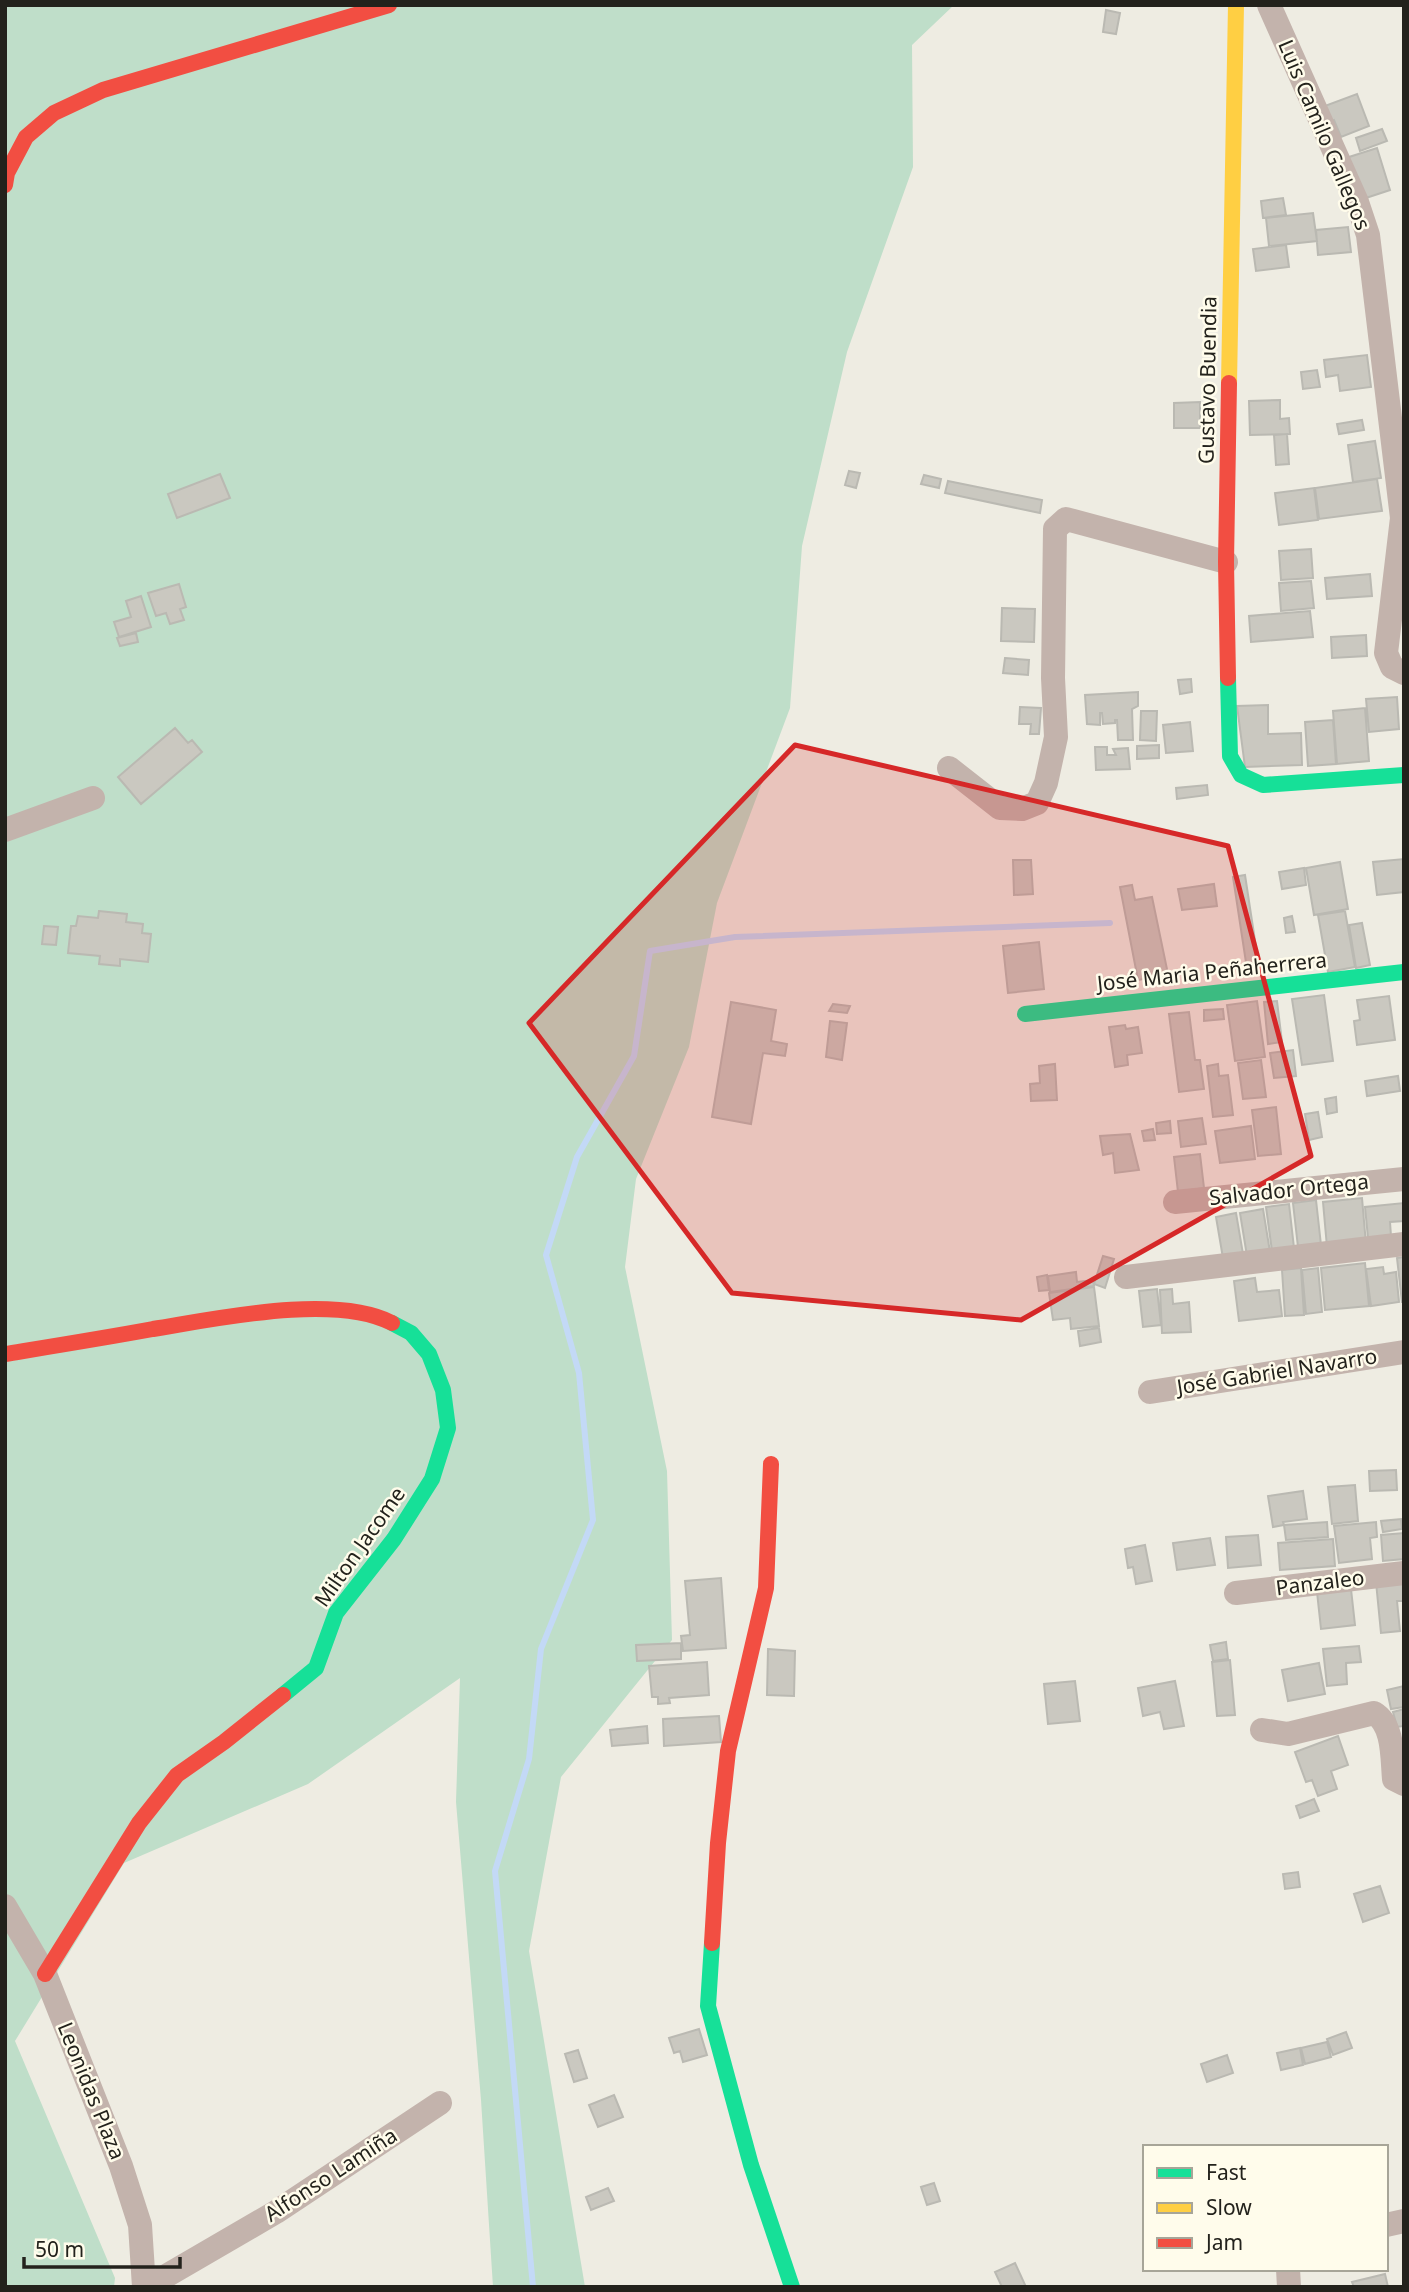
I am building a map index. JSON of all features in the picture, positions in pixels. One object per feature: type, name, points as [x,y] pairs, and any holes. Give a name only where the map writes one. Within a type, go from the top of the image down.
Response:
[{"type":"street","points":[[5,185],[26,137],[54,113],[103,90],[389,5]]},
{"type":"street","name":"Gustavo Buendia","points":[[1236,5],[1226,562],[1230,756],[1241,775],[1263,785],[1404,775]]},
{"type":"street","name":"Luis Camilo Gallegos","points":[[1269,5],[1357,202],[1368,235],[1403,518],[1386,653],[1392,667],[1404,673]]},
{"type":"street","points":[[949,768],[1000,808],[1022,808],[1037,803],[1046,783],[1056,737],[1053,678],[1055,529],[1066,519],[1226,562]]},
{"type":"street","points":[[5,831],[93,798]]},
{"type":"street","name":"José Maria Peñaherrera","points":[[1026,1014],[1404,972]]},
{"type":"street","name":"Salvador Ortega","points":[[1175,1202],[1404,1179]]},
{"type":"street","points":[[1126,1277],[1404,1244]]},
{"type":"street","name":"Milton Jacome","points":[[5,1354],[239,1315],[299,1309],[344,1311],[384,1319],[411,1334],[429,1354],[443,1390],[448,1428],[432,1479],[394,1539],[336,1613],[316,1668],[225,1742],[177,1775],[139,1823],[45,1975]]},
{"type":"street","name":"José Gabriel Navarro","points":[[1150,1392],[1404,1352]]},
{"type":"street","points":[[771,1464],[766,1588],[728,1752],[718,1843],[708,2006],[751,2165],[792,2287]]},
{"type":"street","name":"Panzaleo","points":[[1236,1593],[1404,1573]]},
{"type":"street","points":[[1262,1730],[1288,1734],[1374,1713],[1382,1718],[1388,1730],[1394,1779],[1404,1784]]},
{"type":"street","name":"Leonidas Plaza","points":[[5,1906],[45,1975],[121,2166],[140,2225],[146,2287]]},
{"type":"street","name":"Alfonso Lamiña","points":[[146,2287],[276,2213],[440,2103]]},
{"type":"highlighted area","points":[[795,745],[1228,846],[1311,1156],[1021,1320],[732,1293],[529,1023]]},
{"type":"green space","points":[[5,5],[954,5],[912,45],[913,167],[847,352],[802,546],[790,708],[717,903],[689,1047],[636,1179],[625,1267],[667,1471],[672,1640],[561,1777],[529,1951],[585,2287],[493,2287],[481,2100],[456,1802],[460,1678],[308,1784],[124,1863],[15,2041],[115,2278],[114,2287],[5,2287]]},
{"type":"building","points":[[1106,10],[1120,13],[1116,34],[1103,32]]},
{"type":"building","points":[[1357,94],[1369,126],[1341,137],[1334,120],[1328,122],[1322,107]]},
{"type":"building","points":[[1382,129],[1387,141],[1360,151],[1356,138]]},
{"type":"building","points":[[1377,148],[1390,190],[1360,200],[1346,158]]},
{"type":"building","points":[[1283,198],[1286,215],[1263,218],[1261,201]]},
{"type":"building","points":[[1313,213],[1317,241],[1269,246],[1266,218]]},
{"type":"building","points":[[1348,227],[1351,252],[1318,255],[1316,230]]},
{"type":"building","points":[[1286,245],[1289,267],[1256,271],[1253,249]]},
{"type":"building","points":[[1367,355],[1371,387],[1340,391],[1338,375],[1326,377],[1324,360]]},
{"type":"building","points":[[1317,370],[1320,387],[1303,389],[1301,372]]},
{"type":"building","points":[[1280,400],[1280,419],[1289,418],[1290,434],[1250,435],[1249,401]]},
{"type":"building","points":[[1200,402],[1200,428],[1174,428],[1174,403]]},
{"type":"building","points":[[1362,420],[1364,430],[1339,434],[1337,424]]},
{"type":"building","points":[[1287,434],[1289,464],[1276,465],[1274,435]]},
{"type":"building","points":[[1375,441],[1381,478],[1353,482],[1348,445]]},
{"type":"building","points":[[849,471],[860,473],[856,488],[845,485]]},
{"type":"building","points":[[220,474],[230,498],[177,518],[168,494]]},
{"type":"building","points":[[924,475],[941,479],[939,488],[921,484]]},
{"type":"building","points":[[1377,479],[1382,511],[1319,519],[1315,488]]},
{"type":"building","points":[[948,481],[1042,500],[1040,513],[945,493]]},
{"type":"building","points":[[1314,488],[1318,520],[1279,525],[1275,493]]},
{"type":"building","points":[[1311,549],[1313,578],[1281,580],[1279,551]]},
{"type":"building","points":[[1370,574],[1372,596],[1327,599],[1325,578]]},
{"type":"building","points":[[1311,581],[1314,608],[1281,611],[1279,583]]},
{"type":"building","points":[[179,584],[186,607],[180,609],[184,620],[170,624],[166,613],[156,616],[148,593]]},
{"type":"building","points":[[141,596],[151,627],[119,637],[114,622],[131,617],[126,601]]},
{"type":"building","points":[[1002,608],[1035,609],[1034,642],[1001,641]]},
{"type":"building","points":[[1310,611],[1313,637],[1251,642],[1249,616]]},
{"type":"building","points":[[136,633],[138,642],[120,646],[117,638]]},
{"type":"building","points":[[1366,635],[1367,656],[1332,658],[1331,637]]},
{"type":"building","points":[[1005,658],[1029,660],[1028,675],[1003,673]]},
{"type":"building","points":[[1191,679],[1192,692],[1180,694],[1178,680]]},
{"type":"building","points":[[1138,692],[1138,706],[1132,709],[1133,740],[1118,740],[1117,720],[1115,723],[1103,724],[1102,713],[1100,725],[1087,724],[1085,695]]},
{"type":"building","points":[[1397,697],[1399,729],[1369,732],[1366,699]]},
{"type":"building","points":[[1268,705],[1268,734],[1301,733],[1302,765],[1245,767],[1237,706]]},
{"type":"building","points":[[1020,707],[1041,708],[1039,734],[1030,734],[1031,724],[1019,724]]},
{"type":"building","points":[[1365,708],[1369,761],[1337,764],[1333,711]]},
{"type":"building","points":[[1141,711],[1157,711],[1156,741],[1140,740]]},
{"type":"building","points":[[1333,720],[1336,764],[1308,766],[1305,722]]},
{"type":"building","points":[[1190,722],[1193,751],[1166,753],[1163,725]]},
{"type":"building","points":[[175,728],[188,743],[192,740],[202,752],[141,804],[118,777]]},
{"type":"building","points":[[1159,745],[1159,758],[1137,759],[1137,746]]},
{"type":"building","points":[[1095,747],[1107,747],[1107,755],[1116,755],[1113,749],[1128,748],[1130,769],[1096,770]]},
{"type":"building","points":[[1207,785],[1208,795],[1177,799],[1176,788]]},
{"type":"building","points":[[1404,859],[1404,892],[1377,895],[1373,862]]},
{"type":"building","points":[[1013,860],[1031,860],[1033,894],[1014,895]]},
{"type":"building","points":[[1340,862],[1348,909],[1314,915],[1306,868]]},
{"type":"building","points":[[1304,868],[1306,885],[1282,889],[1279,872]]},
{"type":"building","points":[[1245,875],[1259,967],[1247,969],[1233,877]]},
{"type":"building","points":[[1214,884],[1217,906],[1182,910],[1178,889]]},
{"type":"building","points":[[1132,885],[1135,900],[1152,897],[1168,974],[1138,980],[1120,887]]},
{"type":"building","points":[[99,911],[127,914],[126,922],[143,924],[142,933],[151,934],[148,962],[120,959],[120,966],[99,964],[100,956],[68,953],[71,926],[76,926],[78,916],[98,918]]},
{"type":"building","points":[[1345,911],[1355,967],[1328,972],[1318,915]]},
{"type":"building","points":[[1292,916],[1295,932],[1286,933],[1284,918]]},
{"type":"building","points":[[1362,923],[1370,965],[1356,968],[1349,925]]},
{"type":"building","points":[[44,926],[58,927],[56,945],[42,944]]},
{"type":"building","points":[[1039,942],[1044,989],[1008,993],[1003,946]]},
{"type":"building","points":[[1324,995],[1333,1061],[1302,1065],[1292,999]]},
{"type":"building","points":[[1389,996],[1395,1040],[1357,1045],[1354,1021],[1360,1020],[1357,1000]]},
{"type":"building","points":[[1257,1001],[1265,1057],[1235,1061],[1227,1005]]},
{"type":"building","points":[[1277,1001],[1282,1042],[1268,1044],[1264,1002]]},
{"type":"building","points":[[731,1002],[776,1010],[771,1041],[787,1044],[785,1056],[763,1053],[751,1124],[712,1117]]},
{"type":"building","points":[[833,1004],[850,1006],[847,1013],[829,1011]]},
{"type":"building","points":[[1223,1009],[1224,1019],[1204,1021],[1204,1010]]},
{"type":"building","points":[[1189,1012],[1195,1060],[1200,1060],[1204,1089],[1179,1092],[1169,1014]]},
{"type":"building","points":[[830,1021],[847,1023],[842,1060],[826,1057]]},
{"type":"building","points":[[1125,1025],[1126,1029],[1138,1027],[1142,1053],[1127,1055],[1128,1065],[1115,1067],[1109,1027]]},
{"type":"building","points":[[1293,1050],[1296,1076],[1274,1078],[1270,1053]]},
{"type":"building","points":[[1261,1060],[1266,1097],[1243,1099],[1238,1063]]},
{"type":"building","points":[[1055,1064],[1057,1100],[1031,1101],[1030,1084],[1040,1083],[1039,1066]]},
{"type":"building","points":[[1218,1064],[1219,1076],[1228,1075],[1233,1115],[1213,1117],[1207,1066]]},
{"type":"building","points":[[1398,1076],[1400,1091],[1367,1096],[1365,1081]]},
{"type":"building","points":[[1336,1097],[1337,1112],[1327,1114],[1325,1099]]},
{"type":"building","points":[[1276,1107],[1281,1154],[1258,1156],[1252,1110]]},
{"type":"building","points":[[1318,1112],[1322,1137],[1309,1140],[1305,1114]]},
{"type":"building","points":[[1202,1118],[1206,1144],[1181,1147],[1178,1121]]},
{"type":"building","points":[[1170,1121],[1171,1133],[1157,1134],[1156,1123]]},
{"type":"building","points":[[1251,1126],[1255,1159],[1220,1163],[1215,1131]]},
{"type":"building","points":[[1153,1129],[1155,1140],[1144,1141],[1142,1131]]},
{"type":"building","points":[[1130,1134],[1139,1170],[1115,1173],[1113,1153],[1103,1155],[1100,1136]]},
{"type":"building","points":[[1200,1154],[1204,1188],[1178,1192],[1174,1157]]},
{"type":"building","points":[[1362,1198],[1366,1244],[1327,1247],[1323,1202]]},
{"type":"building","points":[[1316,1200],[1321,1245],[1298,1247],[1293,1203]]},
{"type":"building","points":[[1404,1203],[1404,1221],[1390,1222],[1391,1236],[1368,1238],[1365,1207]]},
{"type":"building","points":[[1289,1204],[1294,1248],[1272,1251],[1266,1207]]},
{"type":"building","points":[[1263,1209],[1270,1252],[1247,1256],[1240,1213]]},
{"type":"building","points":[[1236,1213],[1243,1254],[1223,1258],[1216,1217]]},
{"type":"building","points":[[1103,1256],[1114,1259],[1105,1288],[1094,1284]]},
{"type":"building","points":[[1404,1257],[1404,1302],[1402,1302],[1397,1258]]},
{"type":"building","points":[[1365,1263],[1369,1306],[1325,1310],[1321,1268]]},
{"type":"building","points":[[1383,1267],[1384,1274],[1396,1272],[1399,1302],[1371,1306],[1366,1269]]},
{"type":"building","points":[[1301,1268],[1304,1315],[1285,1316],[1282,1270]]},
{"type":"building","points":[[1318,1268],[1322,1312],[1306,1314],[1302,1270]]},
{"type":"building","points":[[1076,1272],[1077,1282],[1093,1280],[1094,1286],[1050,1292],[1048,1276]]},
{"type":"building","points":[[1047,1275],[1049,1290],[1039,1291],[1037,1277]]},
{"type":"building","points":[[1255,1278],[1257,1292],[1279,1290],[1282,1316],[1239,1321],[1234,1281]]},
{"type":"building","points":[[1094,1287],[1099,1326],[1071,1329],[1070,1318],[1053,1320],[1049,1293]]},
{"type":"building","points":[[1157,1289],[1161,1325],[1143,1327],[1139,1291]]},
{"type":"building","points":[[1172,1289],[1173,1304],[1189,1302],[1191,1332],[1162,1333],[1160,1290]]},
{"type":"building","points":[[1099,1328],[1101,1342],[1080,1346],[1078,1331]]},
{"type":"building","points":[[1396,1470],[1397,1490],[1370,1491],[1369,1471]]},
{"type":"building","points":[[1355,1485],[1358,1521],[1332,1524],[1328,1487]]},
{"type":"building","points":[[1303,1491],[1307,1519],[1283,1522],[1284,1525],[1273,1527],[1268,1496]]},
{"type":"building","points":[[1401,1519],[1402,1529],[1383,1532],[1381,1521]]},
{"type":"building","points":[[1327,1522],[1328,1537],[1286,1540],[1284,1525]]},
{"type":"building","points":[[1376,1522],[1377,1537],[1370,1538],[1372,1559],[1339,1563],[1334,1526]]},
{"type":"building","points":[[1404,1533],[1404,1559],[1383,1561],[1381,1535]]},
{"type":"building","points":[[1258,1535],[1261,1565],[1228,1568],[1226,1537]]},
{"type":"building","points":[[1210,1538],[1215,1565],[1177,1570],[1173,1543]]},
{"type":"building","points":[[1333,1539],[1335,1566],[1280,1570],[1278,1543]]},
{"type":"building","points":[[1145,1545],[1152,1581],[1136,1584],[1133,1567],[1128,1568],[1125,1549]]},
{"type":"building","points":[[721,1578],[726,1648],[683,1651],[681,1636],[690,1635],[685,1581]]},
{"type":"building","points":[[1404,1580],[1404,1601],[1397,1601],[1400,1631],[1381,1633],[1376,1582]]},
{"type":"building","points":[[1351,1589],[1355,1625],[1321,1629],[1317,1592]]},
{"type":"building","points":[[1226,1642],[1228,1659],[1213,1661],[1210,1645]]},
{"type":"building","points":[[681,1643],[681,1659],[637,1661],[636,1645]]},
{"type":"building","points":[[1359,1646],[1361,1662],[1346,1663],[1347,1684],[1327,1686],[1323,1649]]},
{"type":"building","points":[[768,1649],[795,1651],[794,1696],[767,1695]]},
{"type":"building","points":[[1230,1660],[1235,1715],[1217,1716],[1212,1662]]},
{"type":"building","points":[[707,1662],[709,1695],[669,1698],[670,1703],[658,1704],[658,1697],[652,1697],[649,1666]]},
{"type":"building","points":[[1319,1663],[1325,1694],[1288,1701],[1282,1670]]},
{"type":"building","points":[[1075,1681],[1080,1721],[1048,1724],[1044,1684]]},
{"type":"building","points":[[1175,1681],[1184,1726],[1164,1729],[1160,1712],[1143,1716],[1138,1688]]},
{"type":"building","points":[[1404,1686],[1404,1707],[1391,1709],[1387,1690]]},
{"type":"building","points":[[1404,1709],[1404,1726],[1397,1727],[1393,1712]]},
{"type":"building","points":[[719,1716],[721,1742],[664,1746],[663,1719]]},
{"type":"building","points":[[647,1726],[648,1743],[612,1746],[610,1730]]},
{"type":"building","points":[[1338,1736],[1348,1765],[1331,1771],[1337,1789],[1318,1796],[1312,1780],[1306,1782],[1295,1752]]},
{"type":"building","points":[[1314,1799],[1319,1811],[1300,1818],[1296,1806]]},
{"type":"building","points":[[1298,1872],[1300,1887],[1285,1889],[1283,1874]]},
{"type":"building","points":[[1380,1886],[1389,1913],[1363,1922],[1354,1894]]},
{"type":"building","points":[[699,2029],[707,2055],[683,2062],[680,2051],[674,2053],[669,2038]]},
{"type":"building","points":[[1346,2032],[1352,2048],[1333,2055],[1327,2039]]},
{"type":"building","points":[[1327,2042],[1331,2057],[1305,2064],[1301,2048]]},
{"type":"building","points":[[1300,2048],[1303,2065],[1281,2070],[1277,2053]]},
{"type":"building","points":[[578,2050],[587,2078],[574,2082],[565,2054]]},
{"type":"building","points":[[1227,2055],[1233,2073],[1207,2082],[1201,2064]]},
{"type":"building","points":[[614,2095],[623,2117],[598,2127],[589,2105]]},
{"type":"building","points":[[934,2183],[940,2201],[927,2205],[921,2187]]},
{"type":"building","points":[[608,2188],[614,2201],[591,2210],[586,2197]]},
{"type":"building","points":[[1015,2263],[1026,2287],[1002,2287],[995,2272]]},
{"type":"building","points":[[1385,2274],[1388,2287],[1354,2287],[1352,2282]]},
{"type":"waterway","points":[[533,2287],[495,1871],[529,1759],[541,1649],[593,1520],[579,1373],[546,1255],[577,1157],[634,1056],[650,951],[735,937],[1110,923]]},
{"type":"traffic: fast","points":[[1228,678],[1230,756],[1241,775],[1263,785],[1404,775]]},
{"type":"traffic: fast","points":[[1025,1014],[1404,972]]},
{"type":"traffic: fast","points":[[283,1695],[316,1668],[336,1613],[394,1539],[432,1479],[448,1428],[443,1390],[429,1354],[411,1333],[392,1323]]},
{"type":"traffic: fast","points":[[712,1943],[708,2006],[751,2165],[792,2287]]},
{"type":"traffic: slow","points":[[1229,383],[1236,5]]},
{"type":"traffic: jam","points":[[5,185],[7,173],[26,137],[54,113],[103,90],[389,5]]},
{"type":"traffic: jam","points":[[1228,678],[1226,562],[1229,383]]},
{"type":"traffic: jam","points":[[5,1354],[274,1311],[339,1310],[368,1314],[392,1323]]},
{"type":"traffic: jam","points":[[712,1943],[718,1843],[728,1751],[766,1588],[771,1464]]},
{"type":"traffic: jam","points":[[45,1974],[139,1823],[177,1775],[283,1695]]}]
